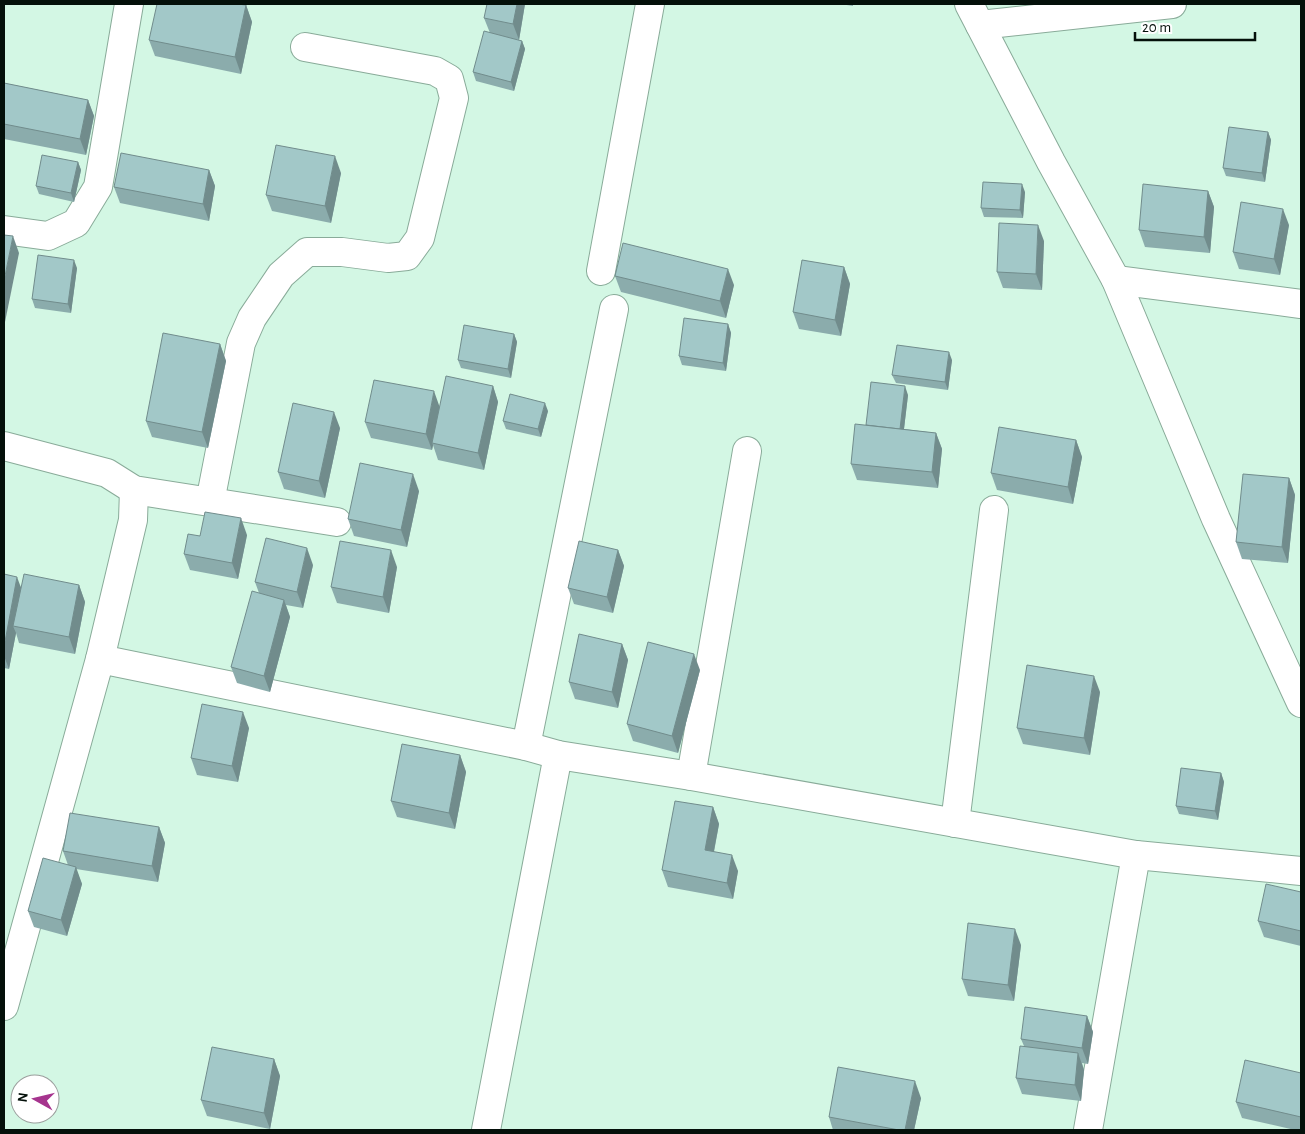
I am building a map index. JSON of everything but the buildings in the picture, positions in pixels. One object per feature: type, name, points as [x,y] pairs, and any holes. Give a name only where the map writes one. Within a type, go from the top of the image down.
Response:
[{"type":"street","points":[[4,230],[48,236],[76,223],[98,187],[129,4]]},
{"type":"street","points":[[600,271],[650,4]]},
{"type":"street","points":[[1172,4],[975,14],[1051,162],[1116,280],[1216,519],[1301,703]]},
{"type":"street","points":[[210,502],[240,343],[252,318],[281,275],[306,252],[342,252],[388,258],[407,256],[420,238],[454,98],[449,79],[434,71],[305,47]]},
{"type":"street","points":[[1116,280],[1301,304]]},
{"type":"street","points":[[526,746],[614,309]]},
{"type":"street","points":[[4,446],[107,473],[134,490],[337,522]]},
{"type":"street","points":[[691,776],[747,451]]},
{"type":"street","points":[[4,1006],[100,659],[134,520],[134,490]]},
{"type":"street","points":[[955,823],[994,510]]},
{"type":"street","points":[[100,659],[526,746],[558,755],[691,776],[1136,855],[1301,870]]},
{"type":"street","points":[[486,1130],[558,755]]},
{"type":"street","points":[[1088,1130],[1136,855]]}]
